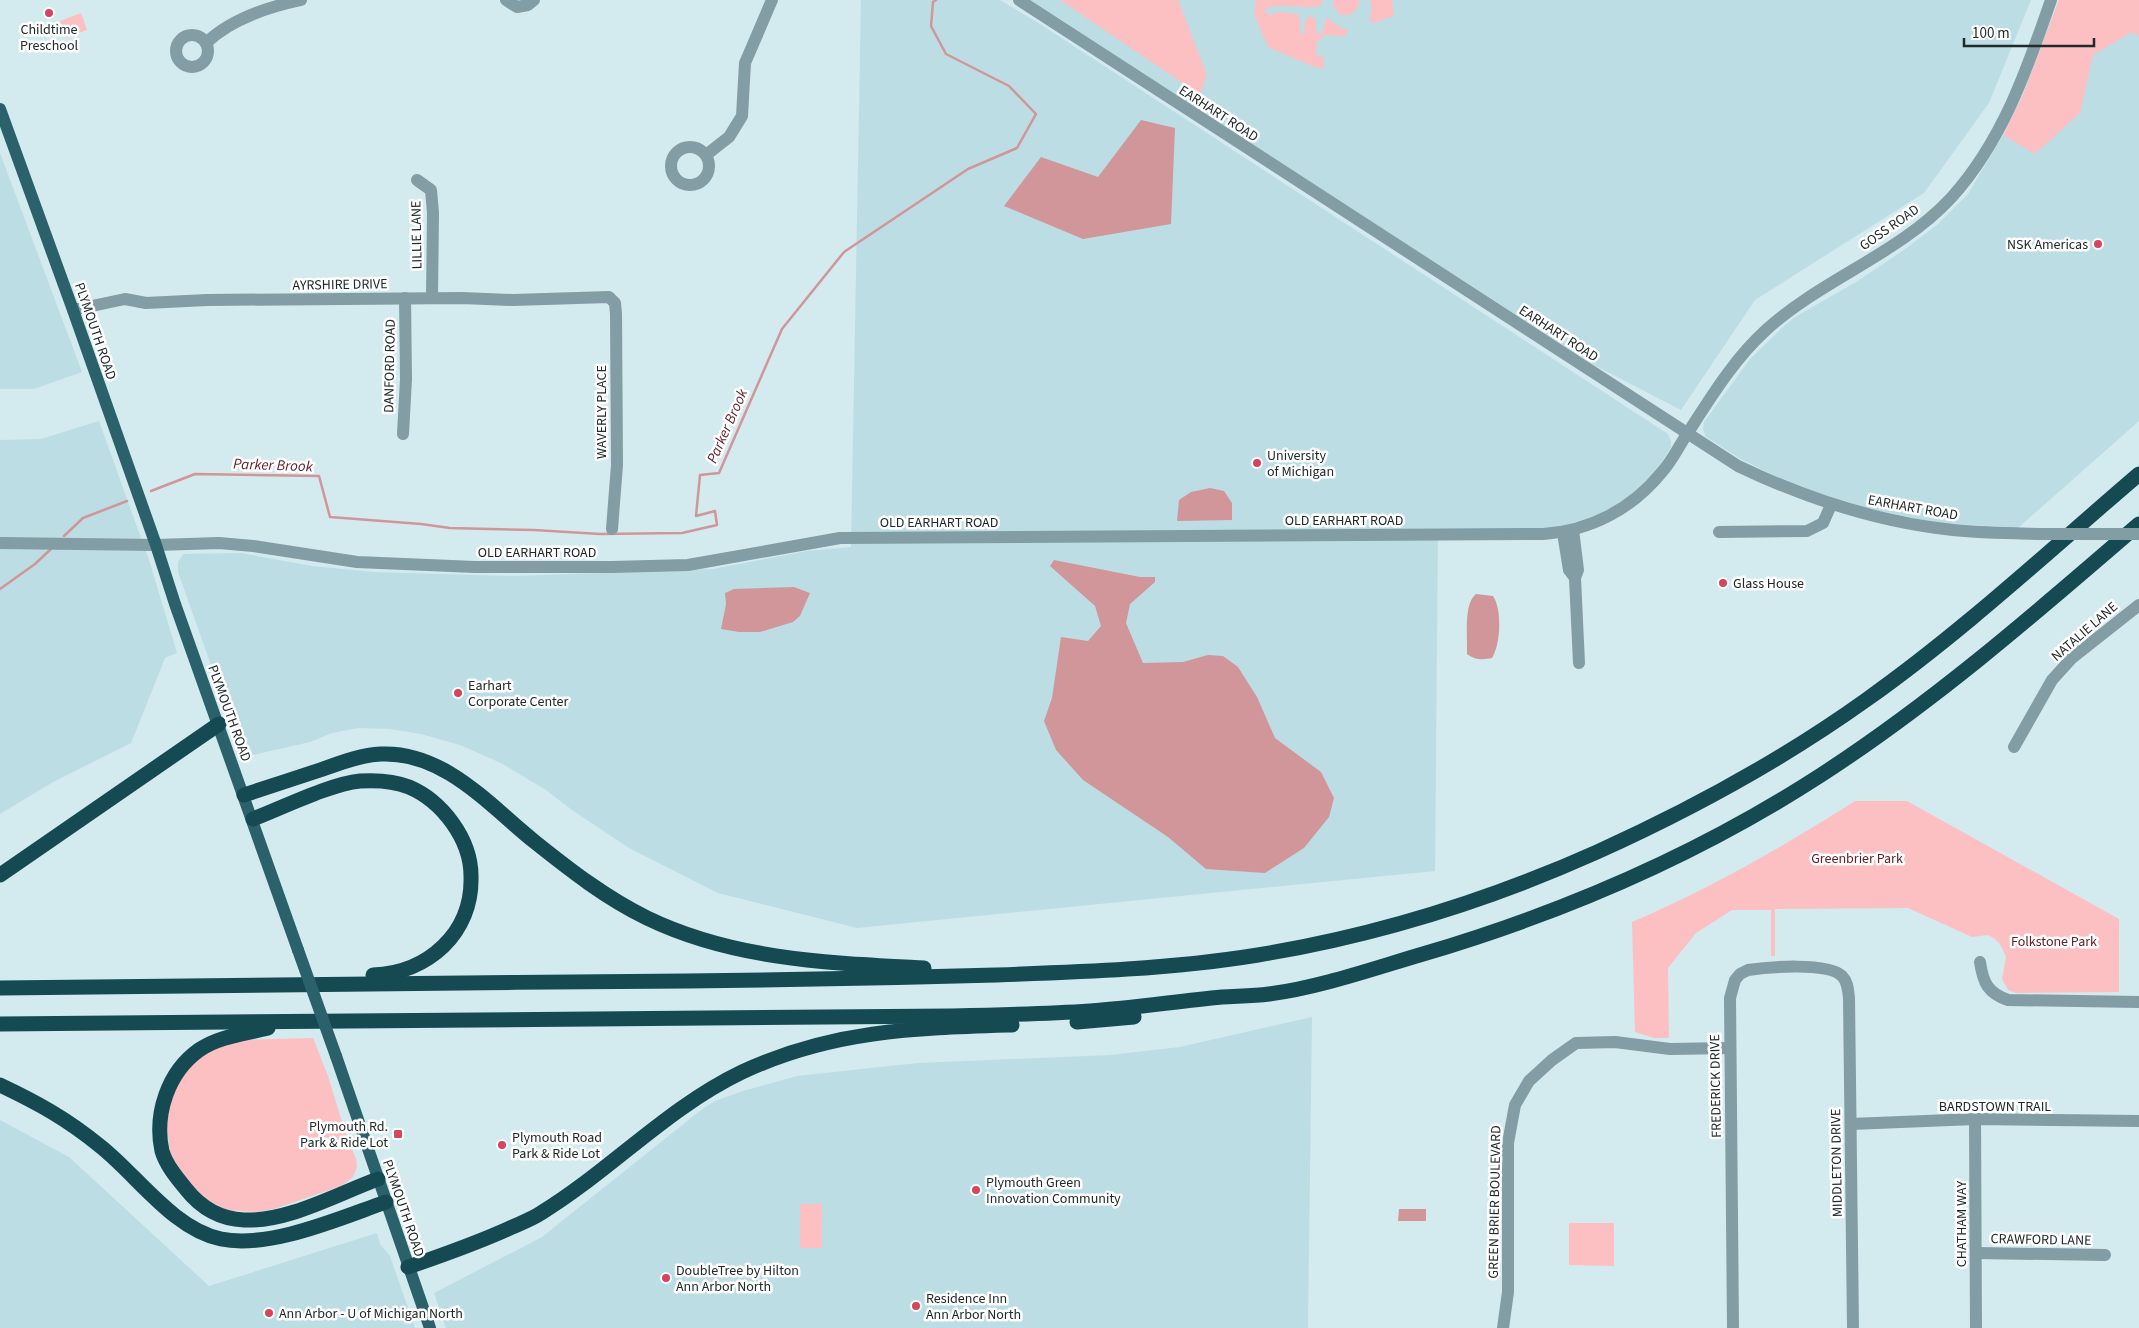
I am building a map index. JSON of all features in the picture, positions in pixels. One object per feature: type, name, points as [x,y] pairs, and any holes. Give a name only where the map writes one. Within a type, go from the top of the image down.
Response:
[{"type":"highway","points":[[0,988],[262,983],[847,979],[1035,974],[1146,969],[1256,956],[1378,928],[1442,910],[1524,882],[1594,853],[1666,819],[1800,744],[1865,701],[1931,651],[2139,474]]},
{"type":"highway","points":[[408,1267],[492,1236],[540,1214],[590,1180],[661,1121],[700,1094],[742,1072],[813,1045],[879,1032],[931,1027],[1104,1021],[1212,1007],[1332,980],[1465,941],[1525,921],[1642,872],[1706,841],[1820,775],[1897,723],[1980,658],[2139,524]]},
{"type":"highway","points":[[0,875],[219,724]]},
{"type":"highway","points":[[244,795],[359,757],[382,754],[411,756],[431,762],[465,784],[591,886],[647,918],[698,939],[780,958],[861,965],[1035,974]]},
{"type":"highway","points":[[253,819],[337,786],[359,781],[383,781],[409,787],[437,804],[454,824],[466,849],[472,876],[468,907],[457,928],[441,949],[420,965],[389,974],[262,983]]},
{"type":"highway","points":[[0,1024],[941,1016],[1060,1013],[1270,994]]},
{"type":"highway","points":[[289,1022],[225,1037],[200,1050],[183,1065],[165,1093],[160,1119],[162,1152],[175,1176],[194,1200],[217,1215],[244,1220],[271,1218],[289,1213],[378,1179]]},
{"type":"highway","points":[[0,1085],[62,1117],[102,1147],[164,1206],[193,1228],[221,1239],[251,1240],[280,1237],[386,1202]]},
{"type":"main road","name":"PLYMOUTH ROAD","points":[[0,109],[253,819],[430,1328]]},
{"type":"street","points":[[206,43],[214,35],[266,5],[301,0]]},
{"type":"street","points":[[506,0],[517,7],[528,5],[534,0]]},
{"type":"street","points":[[706,155],[729,137],[742,116],[745,63],[772,0]]},
{"type":"street","name":"EARHART ROAD","points":[[1019,0],[1738,466],[1778,485],[1831,504],[1868,515],[1928,527],[1982,532],[2038,534],[2139,534]]},
{"type":"street","name":"GOSS ROAD","points":[[1686,434],[1744,352],[1767,329],[1807,299],[1897,242],[1951,197],[1980,160],[2000,128],[2020,87],[2051,0]]},
{"type":"street","name":"LILLIE LANE","points":[[417,180],[431,190],[433,213],[432,298]]},
{"type":"street","name":"AYRSHIRE DRIVE","points":[[73,310],[125,299],[146,303],[207,300],[405,298],[513,300],[609,297]]},
{"type":"street","name":"WAVERLY PLACE","points":[[609,297],[615,303],[616,314],[617,464],[612,529]]},
{"type":"street","name":"DANFORD ROAD","points":[[403,434],[406,379],[405,298]]},
{"type":"street","name":"OLD EARHART ROAD","points":[[0,543],[156,545],[219,543],[254,546],[336,559],[376,562],[475,567],[612,567],[688,565],[840,538],[1568,532],[1608,517],[1634,500],[1663,472],[1686,434]]},
{"type":"street","points":[[1718,532],[1806,531],[1823,523],[1831,504]]},
{"type":"street","points":[[1568,532],[1569,570],[1575,578],[1580,664]]},
{"type":"street","name":"NATALIE LANE","points":[[2014,747],[2052,680],[2072,658],[2139,604]]},
{"type":"street","points":[[1980,962],[1982,978],[1989,989],[1997,996],[2008,1000],[2139,1002]]},
{"type":"street","name":"FREDERICK DRIVE","points":[[1733,1328],[1730,1048],[1730,998],[1732,988],[1740,974],[1748,970],[1825,968],[1842,976],[1848,984],[1849,998]]},
{"type":"street","name":"MIDDLETON DRIVE","points":[[1849,998],[1853,1328]]},
{"type":"street","name":"GREEN BRIER BOULEVARD","points":[[1503,1328],[1508,1292],[1508,1143],[1514,1105],[1529,1081],[1552,1060],[1576,1044],[1615,1042],[1670,1049],[1730,1048]]},
{"type":"street","name":"BARDSTOWN TRAIL","points":[[1850,1124],[1975,1119],[2139,1121]]},
{"type":"street","name":"CHATHAM WAY","points":[[1975,1119],[1976,1328]]},
{"type":"street","name":"CRAWFORD LANE","points":[[1977,1253],[2105,1255]]},
{"type":"shaded area","name":"University of Michigan","points":[[861,0],[1000,0],[1040,24],[1668,434],[1671,447],[1655,473],[1613,510],[1567,528],[1438,532],[1435,871],[857,928],[718,893],[629,848],[572,810],[546,790],[501,763],[460,745],[421,734],[390,729],[358,728],[332,733],[310,742],[249,756],[218,685],[178,572],[178,562],[183,554],[241,553],[312,566],[374,572],[514,576],[713,569],[807,551],[851,547]]},
{"type":"shaded area","points":[[1028,0],[2031,0],[1989,103],[1924,193],[1755,300],[1681,410],[1594,365]]},
{"type":"shaded area","points":[[2059,0],[2139,0],[2139,421],[2018,528],[1937,523],[1850,505],[1783,480],[1741,459],[1706,437],[1703,429],[1704,422],[1750,359],[1784,326],[1795,317],[1856,282],[1901,252],[1937,225],[1968,194],[2003,135],[2022,97]]},
{"type":"shaded area","points":[[1141,120],[1175,128],[1171,224],[1083,239],[1004,206],[1041,157],[1098,177]]},
{"type":"shaded area","points":[[0,153],[82,372],[34,389],[0,389]]},
{"type":"shaded area","points":[[99,421],[150,563],[177,653],[165,658],[131,743],[53,782],[0,814],[0,440],[41,439]]},
{"type":"shaded area","points":[[1210,488],[1224,491],[1232,503],[1232,520],[1177,521],[1179,500],[1191,492]]},
{"type":"shaded area","points":[[1054,560],[1140,577],[1155,577],[1155,582],[1130,604],[1126,623],[1143,663],[1183,662],[1208,655],[1223,656],[1238,667],[1257,697],[1275,738],[1321,772],[1334,798],[1329,817],[1304,848],[1265,873],[1206,869],[1168,837],[1083,780],[1056,750],[1044,721],[1052,698],[1061,637],[1088,641],[1101,626],[1095,606],[1050,566]]},
{"type":"shaded area","points":[[794,587],[810,593],[800,616],[793,622],[760,632],[739,632],[721,629],[726,604],[725,593],[734,589]]},
{"type":"shaded area","points":[[1476,594],[1493,596],[1498,609],[1499,636],[1492,658],[1479,659],[1467,654],[1469,605]]},
{"type":"shaded area","points":[[1312,1017],[1308,1328],[446,1328],[434,1293],[542,1237],[701,1110],[715,1101],[743,1091],[797,1076],[918,1063],[1110,1055],[1180,1047]]},
{"type":"shaded area","points":[[0,1120],[69,1157],[209,1286],[377,1233],[380,1244],[390,1256],[415,1328],[0,1328]]},
{"type":"shaded area","points":[[1399,1209],[1426,1209],[1426,1221],[1398,1221]]},
{"type":"green space","points":[[1060,0],[1178,0],[1207,75],[1200,95]]},
{"type":"green space","points":[[1256,0],[1323,0],[1320,6],[1274,7],[1267,8],[1265,11],[1270,15],[1277,12],[1299,14],[1301,34],[1304,34],[1305,22],[1309,16],[1316,19],[1316,32],[1321,35],[1327,17],[1339,27],[1348,30],[1345,36],[1326,35],[1317,41],[1316,56],[1323,55],[1324,69],[1312,66],[1268,47],[1254,14]]},
{"type":"green space","points":[[1334,0],[1359,0],[1358,8],[1350,15],[1340,15],[1333,5]]},
{"type":"green space","points":[[1370,0],[1392,0],[1394,16],[1373,23],[1369,20],[1372,9]]},
{"type":"green space","points":[[2059,0],[2139,0],[2139,37],[2132,32],[2093,55],[2080,113],[2035,154],[2003,135],[2022,97]]},
{"type":"green space","points":[[81,13],[87,30],[66,38],[60,21]]},
{"type":"green space","points":[[1855,801],[1907,801],[2119,919],[2119,992],[2016,993],[2008,990],[2002,979],[2006,957],[2000,944],[1995,939],[1988,935],[1972,937],[1908,908],[1775,909],[1775,956],[1771,956],[1771,910],[1732,910],[1696,933],[1668,968],[1669,1038],[1654,1038],[1635,1032],[1632,922],[1690,896],[1746,866]]},
{"type":"green space","points":[[313,1038],[356,1159],[357,1167],[353,1177],[341,1186],[274,1209],[256,1212],[227,1210],[206,1200],[183,1182],[170,1152],[166,1122],[171,1096],[181,1076],[198,1057],[231,1040]]},
{"type":"green space","points":[[800,1204],[822,1204],[822,1248],[800,1248]]},
{"type":"green space","points":[[1569,1223],[1614,1223],[1614,1266],[1569,1265]]},
{"type":"waterway","name":"Parker Brook","points":[[151,491],[195,474],[319,476],[330,517],[450,528],[600,534],[682,533],[717,525],[715,511],[696,516],[700,475],[719,473],[782,329],[844,252],[968,169],[1017,148],[1036,114],[1009,86],[946,54],[931,26],[933,2],[936,0]]},
{"type":"waterway","name":"Parker Brook","points":[[64,536],[83,518],[127,501]]},
{"type":"waterway","name":"Parker Brook","points":[[0,589],[35,564],[51,549]]},
{"type":"place","name":"Childtime Preschool","points":[[49,13]]},
{"type":"place","name":"NSK Americas","points":[[2098,244]]},
{"type":"place","name":"University of Michigan","points":[[1257,463]]},
{"type":"place","name":"Glass House","points":[[1723,583]]},
{"type":"place","name":"Earhart Corporate Center","points":[[458,693]]},
{"type":"place","name":"Plymouth Rd. Park & Ride Lot","points":[[398,1134]]},
{"type":"place","name":"Plymouth Road Park & Ride Lot","points":[[502,1145]]},
{"type":"place","name":"Plymouth Green Innovation Community","points":[[976,1190]]},
{"type":"place","name":"DoubleTree by Hilton Ann Arbor North","points":[[666,1278]]},
{"type":"place","name":"Residence Inn Ann Arbor North","points":[[916,1306]]},
{"type":"place","name":"Ann Arbor - U of Michigan North","points":[[269,1313]]},
{"type":"park label","name":"Greenbrier Park","points":[[1857,858]]},
{"type":"park label","name":"Folkstone Park","points":[[2054,941]]}]
